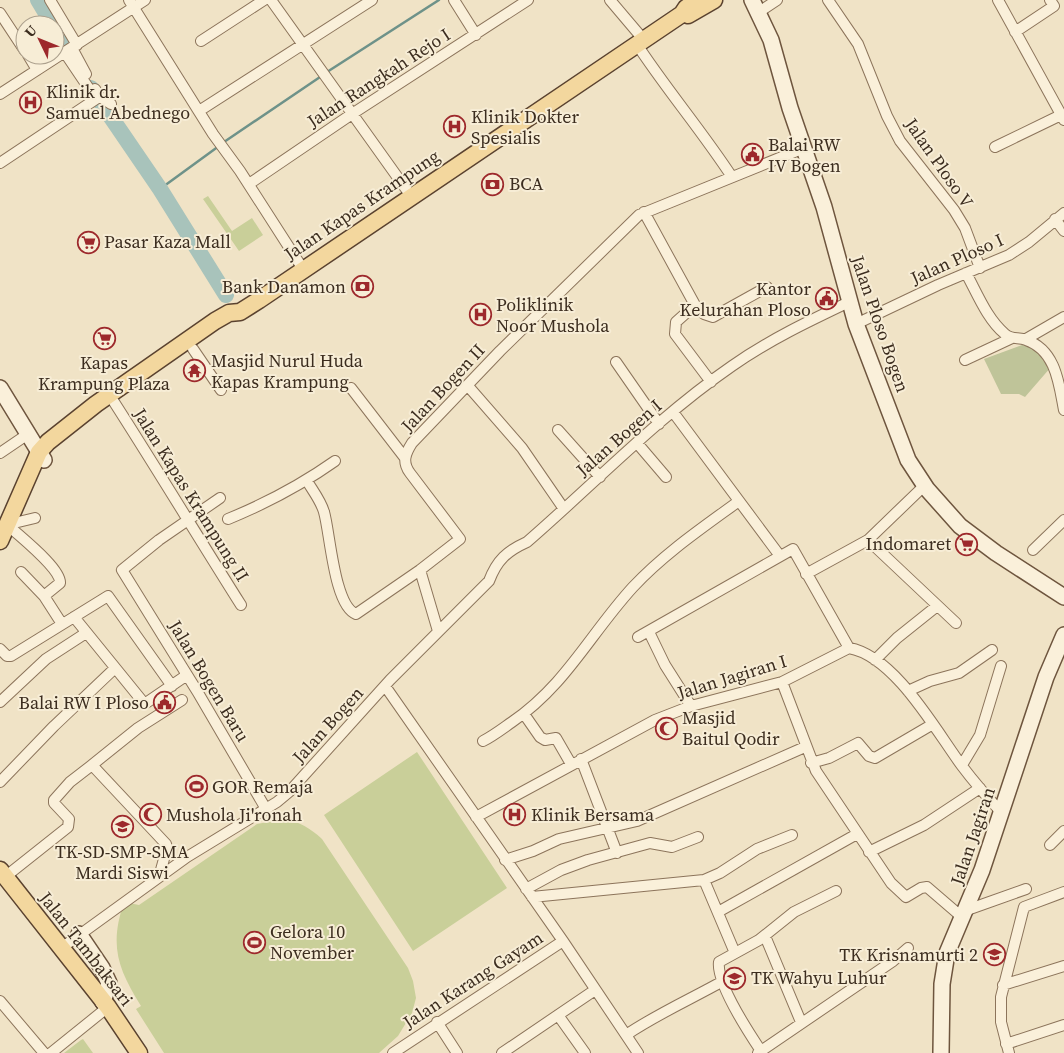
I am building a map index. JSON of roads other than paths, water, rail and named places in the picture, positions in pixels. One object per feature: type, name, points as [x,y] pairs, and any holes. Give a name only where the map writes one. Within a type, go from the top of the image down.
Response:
[{"type":"main road","name":"Jalan Kapas Krampung","points":[[41,456],[88,420],[234,321],[240,312],[639,41],[682,14],[686,8],[697,0]]},
{"type":"main road","name":"Jalan Kapas Krampung","points":[[682,14],[690,15],[714,0]]},
{"type":"main road","name":"Jalan Kapas Krampung","points":[[8,531],[41,456],[57,434],[96,404],[215,321],[229,313],[240,312]]},
{"type":"main road","name":"Jalan Tambaksari","points":[[2,874],[60,949],[106,1004],[139,1053]]},
{"type":"street","points":[[50,0],[72,48],[98,95],[111,104]]},
{"type":"street","points":[[0,94],[72,48],[131,4],[145,0]]},
{"type":"street","points":[[201,41],[264,0]]},
{"type":"street","points":[[271,0],[410,196]]},
{"type":"street","points":[[199,111],[372,0]]},
{"type":"street","points":[[454,0],[476,35]]},
{"type":"street","name":"Jalan Rangkah Rejo I","points":[[248,184],[528,0]]},
{"type":"street","points":[[610,0],[639,41],[656,75],[716,151],[732,177]]},
{"type":"street","points":[[755,6],[777,0]]},
{"type":"street","name":"Jalan Ploso V","points":[[828,0],[858,44],[887,116],[900,140],[954,210],[965,228],[980,268]]},
{"type":"street","points":[[995,146],[1062,117],[998,0]]},
{"type":"street","points":[[1015,32],[1054,6],[1050,0]]},
{"type":"street","points":[[131,4],[213,134],[303,269]]},
{"type":"street","name":"Jalan Ploso Bogen","points":[[755,6],[773,46],[824,207],[856,324],[908,460],[924,485],[952,518],[970,534],[1064,597]]},
{"type":"street","points":[[0,13],[15,36]]},
{"type":"street","points":[[0,163],[96,99],[83,79],[72,48]]},
{"type":"street","points":[[35,65],[38,70]]},
{"type":"street","name":"Jalan Bogen II","points":[[307,481],[325,513],[328,542],[342,598],[354,614],[420,570],[460,539],[410,473],[405,465],[405,458],[412,444],[500,351],[624,227],[644,212],[804,148]]},
{"type":"street","points":[[644,212],[695,305],[702,313],[712,317],[767,287]]},
{"type":"street","name":"Jalan Ploso I","points":[[856,324],[1009,255],[1029,242],[1064,212]]},
{"type":"street","points":[[1055,219],[1064,231]]},
{"type":"street","points":[[966,273],[994,321],[1004,334],[1012,338],[1026,340],[1042,348],[1051,361],[1058,379],[1064,410]]},
{"type":"street","name":"Jalan Bogen I","points":[[438,631],[489,581],[493,568],[500,558],[526,542],[673,412],[711,382],[761,347],[849,302]]},
{"type":"street","points":[[695,305],[676,322],[674,330],[681,344],[711,382]]},
{"type":"street","points":[[1026,340],[1064,317]]},
{"type":"street","points":[[965,360],[1012,338]]},
{"type":"street","points":[[193,349],[221,390]]},
{"type":"street","points":[[616,362],[659,424]]},
{"type":"street","points":[[468,386],[522,448],[564,509]]},
{"type":"street","points":[[351,388],[405,458]]},
{"type":"street","points":[[2,397],[41,456]]},
{"type":"street","name":"Jalan Kapas Krampung II","points":[[114,402],[146,450],[188,522],[241,605]]},
{"type":"street","points":[[673,412],[780,556]]},
{"type":"street","points":[[558,430],[600,477]]},
{"type":"street","points":[[0,453],[28,434]]},
{"type":"street","points":[[637,443],[666,477]]},
{"type":"street","points":[[228,519],[248,512],[307,481],[335,461]]},
{"type":"street","points":[[806,574],[868,540],[924,485]]},
{"type":"street","points":[[188,522],[220,498]]},
{"type":"street","points":[[483,740],[524,714],[563,677],[609,614],[649,570],[678,545],[739,501]]},
{"type":"street","points":[[35,518],[8,531],[60,578],[60,583],[44,596]]},
{"type":"street","points":[[1034,550],[1064,520]]},
{"type":"street","name":"Jalan Bogen Baru","points":[[188,522],[159,540],[122,570],[266,809]]},
{"type":"street","points":[[868,540],[956,624]]},
{"type":"street","points":[[638,637],[793,549],[849,648],[875,660],[908,691],[962,765],[1002,813]]},
{"type":"street","points":[[420,570],[438,631]]},
{"type":"street","points":[[21,572],[44,596],[62,624]]},
{"type":"street","points":[[4,653],[62,624],[108,596],[172,686]]},
{"type":"street","points":[[875,660],[897,638],[937,606]]},
{"type":"street","points":[[74,617],[114,669],[144,703],[187,675]]},
{"type":"street","name":"Jalan Bogen","points":[[60,949],[159,876],[277,802],[298,782],[438,631]]},
{"type":"street","points":[[0,702],[46,659],[86,632]]},
{"type":"street","points":[[649,632],[665,665],[691,706]]},
{"type":"street","name":"Jalan Jagiran","points":[[941,1053],[945,963],[1002,813],[1046,677],[1064,636]]},
{"type":"street","name":"Jalan Jagiran I","points":[[476,817],[647,724],[691,706],[782,682],[849,648]]},
{"type":"street","points":[[908,691],[930,681],[959,673],[992,650]]},
{"type":"street","points":[[962,765],[980,735],[1001,666]]},
{"type":"street","points":[[0,782],[54,726],[114,669]]},
{"type":"street","points":[[782,682],[811,763],[869,852],[902,895],[908,896],[921,888],[927,887],[965,914],[1026,889]]},
{"type":"street","name":"Jalan Karang Gayam","points":[[385,686],[563,941],[392,1053]]},
{"type":"street","points":[[2,874],[68,827],[68,819],[54,803],[54,800],[70,782],[138,728],[182,700]]},
{"type":"street","points":[[524,714],[540,737],[545,740],[556,738],[571,764]]},
{"type":"street","points":[[811,763],[836,754],[858,743],[869,756],[875,758],[933,724]]},
{"type":"street","points":[[505,860],[533,851],[559,839],[637,821],[805,747]]},
{"type":"street","points":[[581,759],[617,853]]},
{"type":"street","points":[[92,765],[166,844],[167,848],[159,876]]},
{"type":"street","points":[[869,852],[924,825],[980,788]]},
{"type":"street","points":[[1050,845],[1064,831]]},
{"type":"street","points":[[718,912],[857,834]]},
{"type":"street","points":[[529,893],[704,880],[720,873],[757,849],[792,835]]},
{"type":"street","points":[[529,893],[561,870],[653,842],[667,847],[674,847],[698,837]]},
{"type":"street","points":[[704,880],[735,953]]},
{"type":"street","points":[[836,891],[788,915],[765,936],[719,962],[723,981],[744,1025],[766,1050],[801,1022],[892,962],[908,948]]},
{"type":"street","points":[[1064,892],[1024,907],[1003,985],[1000,1015],[1007,1048],[1064,1025]]},
{"type":"street","points":[[51,1053],[106,1004],[109,983],[102,968],[79,934]]},
{"type":"street","points":[[765,936],[801,1022]]},
{"type":"street","points":[[563,941],[638,1053]]},
{"type":"street","points":[[1003,985],[1064,966]]},
{"type":"street","points":[[626,1035],[647,1021],[699,996],[723,981]]},
{"type":"street","points":[[502,1053],[595,990]]},
{"type":"street","points":[[0,1002],[44,1053]]},
{"type":"street","points":[[558,1015],[584,1053]]},
{"type":"street","points":[[437,1022],[456,1053]]},
{"type":"waterway","points":[[38,0],[47,15]]},
{"type":"waterway","points":[[327,72],[439,0]]},
{"type":"waterway","points":[[65,45],[77,65]]},
{"type":"waterway","points":[[224,142],[323,75]]},
{"type":"waterway","points":[[91,88],[160,189],[226,295]]},
{"type":"waterway","points":[[160,189],[219,146]]},
{"type":"place","name":"Klinik dr. Samuel Abednego","points":[[30,102]]},
{"type":"place","name":"Klinik Dokter Spesialis","points":[[455,127]]},
{"type":"place","name":"Balai RW IV Bogen","points":[[752,155]]},
{"type":"place","name":"BCA","points":[[493,184]]},
{"type":"place","name":"Pasar Kaza Mall","points":[[88,242]]},
{"type":"place","name":"Bank Danamon","points":[[362,287]]},
{"type":"place","name":"Kantor Kelurahan Ploso","points":[[827,299]]},
{"type":"place","name":"Poliklinik Noor Mushola","points":[[480,315]]},
{"type":"place","name":"Kapas Krampung Plaza","points":[[104,338]]},
{"type":"place","name":"Masjid Nurul Huda Kapas Krampung","points":[[195,371]]},
{"type":"place","name":"Indomaret","points":[[967,544]]},
{"type":"place","name":"Balai RW I Ploso","points":[[165,703]]},
{"type":"place","name":"Masjid Baitul Qodir","points":[[666,728]]},
{"type":"place","name":"GOR Remaja","points":[[196,787]]},
{"type":"place","name":"Mushola Ji'ronah","points":[[150,815]]},
{"type":"place","name":"Klinik Bersama","points":[[515,815]]},
{"type":"place","name":"TK-SD-SMP-SMA Mardi Siswi","points":[[122,827]]},
{"type":"place","name":"Gelora 10 November","points":[[254,942]]},
{"type":"place","name":"TK Krisnamurti 2","points":[[994,955]]},
{"type":"place","name":"TK Wahyu Luhur","points":[[735,978]]}]
